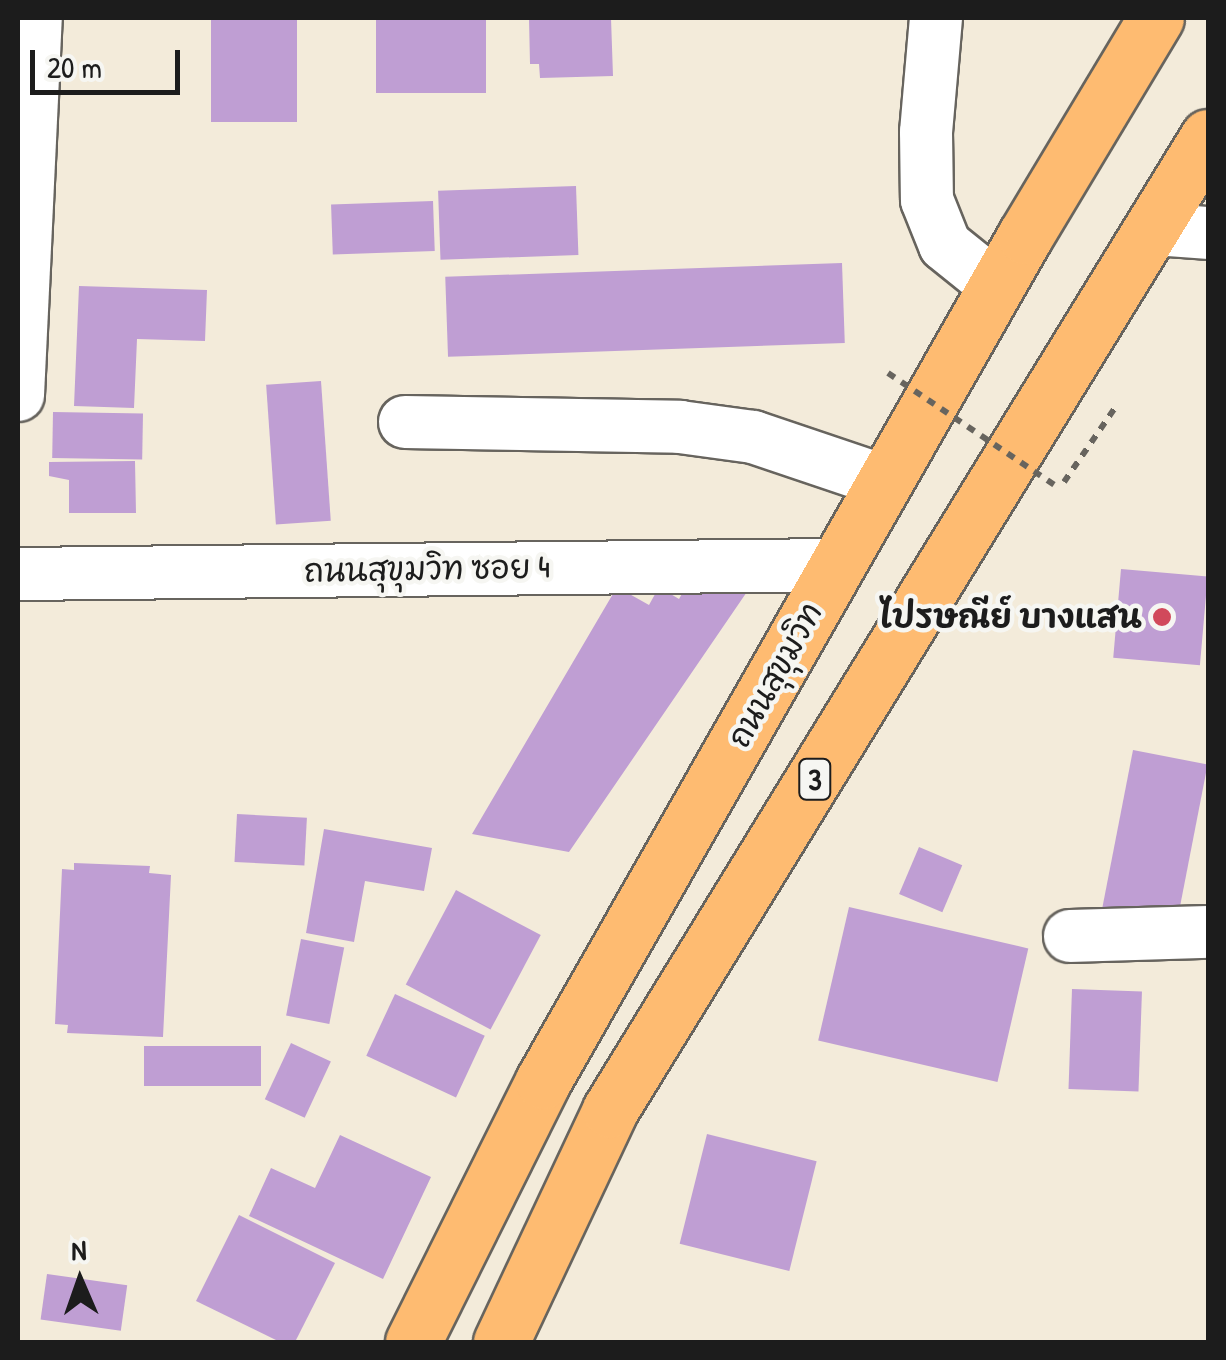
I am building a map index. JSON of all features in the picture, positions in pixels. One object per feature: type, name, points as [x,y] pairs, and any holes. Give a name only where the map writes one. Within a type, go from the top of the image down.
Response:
[{"type":"main road","name":"ถนนสุขุมวิท","points":[[413,1342],[543,1081],[996,286],[1156,18]]},
{"type":"main road","name":"3","points":[[501,1342],[610,1110],[1208,138]]},
{"type":"street","points":[[18,395],[36,18]]},
{"type":"street","points":[[936,18],[926,132],[927,200],[945,245],[996,286]]},
{"type":"street","points":[[1154,229],[1208,233]]},
{"type":"street","points":[[405,422],[680,426],[753,437],[884,481]]},
{"type":"street","name":"ถนนสุขุมวิท ซอย 4","points":[[18,574],[838,565]]},
{"type":"street","points":[[1070,936],[1208,932]]},
{"type":"path","points":[[888,373],[1059,488],[1117,404]]},
{"type":"building","points":[[211,18],[297,18],[297,122],[211,122]]},
{"type":"building","points":[[376,18],[486,18],[486,93],[376,93]]},
{"type":"building","points":[[529,18],[611,18],[613,76],[540,78],[539,64],[530,64]]},
{"type":"building","points":[[576,186],[578,255],[440,260],[438,191]]},
{"type":"building","points":[[433,201],[435,251],[333,255],[331,205]]},
{"type":"building","points":[[842,263],[845,343],[448,357],[445,277]]},
{"type":"building","points":[[79,286],[207,290],[205,341],[137,339],[134,408],[74,406]]},
{"type":"building","points":[[321,381],[331,521],[276,524],[266,385]]},
{"type":"building","points":[[53,412],[143,414],[142,460],[52,458]]},
{"type":"building","points":[[135,461],[136,513],[69,513],[69,480],[49,476],[49,462]]},
{"type":"building","name":"ไปรษณีย์ บางแสน","points":[[1121,569],[1208,577],[1200,665],[1113,658]]},
{"type":"building","points":[[692,576],[753,583],[569,852],[472,834],[617,587],[649,605],[659,587],[679,599]]},
{"type":"building","points":[[1133,750],[1208,765],[1176,925],[1102,911]]},
{"type":"building","points":[[237,814],[307,818],[304,866],[234,862]]},
{"type":"building","points":[[324,829],[432,848],[424,891],[365,881],[354,942],[306,933]]},
{"type":"building","points":[[919,847],[962,865],[942,912],[899,894]]},
{"type":"building","points":[[74,863],[150,866],[149,873],[171,875],[163,1037],[67,1033],[68,1025],[55,1024],[62,869],[74,870]]},
{"type":"building","points":[[456,890],[541,935],[491,1030],[406,984]]},
{"type":"building","points":[[849,907],[1028,948],[997,1082],[818,1040]]},
{"type":"building","points":[[301,939],[344,947],[329,1024],[286,1016]]},
{"type":"building","points":[[1072,989],[1142,991],[1138,1091],[1069,1089]]},
{"type":"building","points":[[395,994],[485,1036],[456,1097],[366,1056]]},
{"type":"building","points":[[291,1043],[331,1062],[305,1118],[265,1099]]},
{"type":"building","points":[[144,1046],[261,1046],[261,1086],[144,1086]]},
{"type":"building","points":[[707,1134],[817,1161],[789,1271],[680,1244]]},
{"type":"building","points":[[340,1135],[431,1177],[383,1279],[249,1216],[271,1168],[315,1188]]},
{"type":"building","points":[[239,1215],[335,1263],[295,1342],[280,1342],[196,1301]]},
{"type":"building","points":[[47,1274],[127,1285],[121,1331],[41,1320]]},
{"type":"place","name":"ไปรษณีย์ บางแสน","points":[[1162,617]]}]
